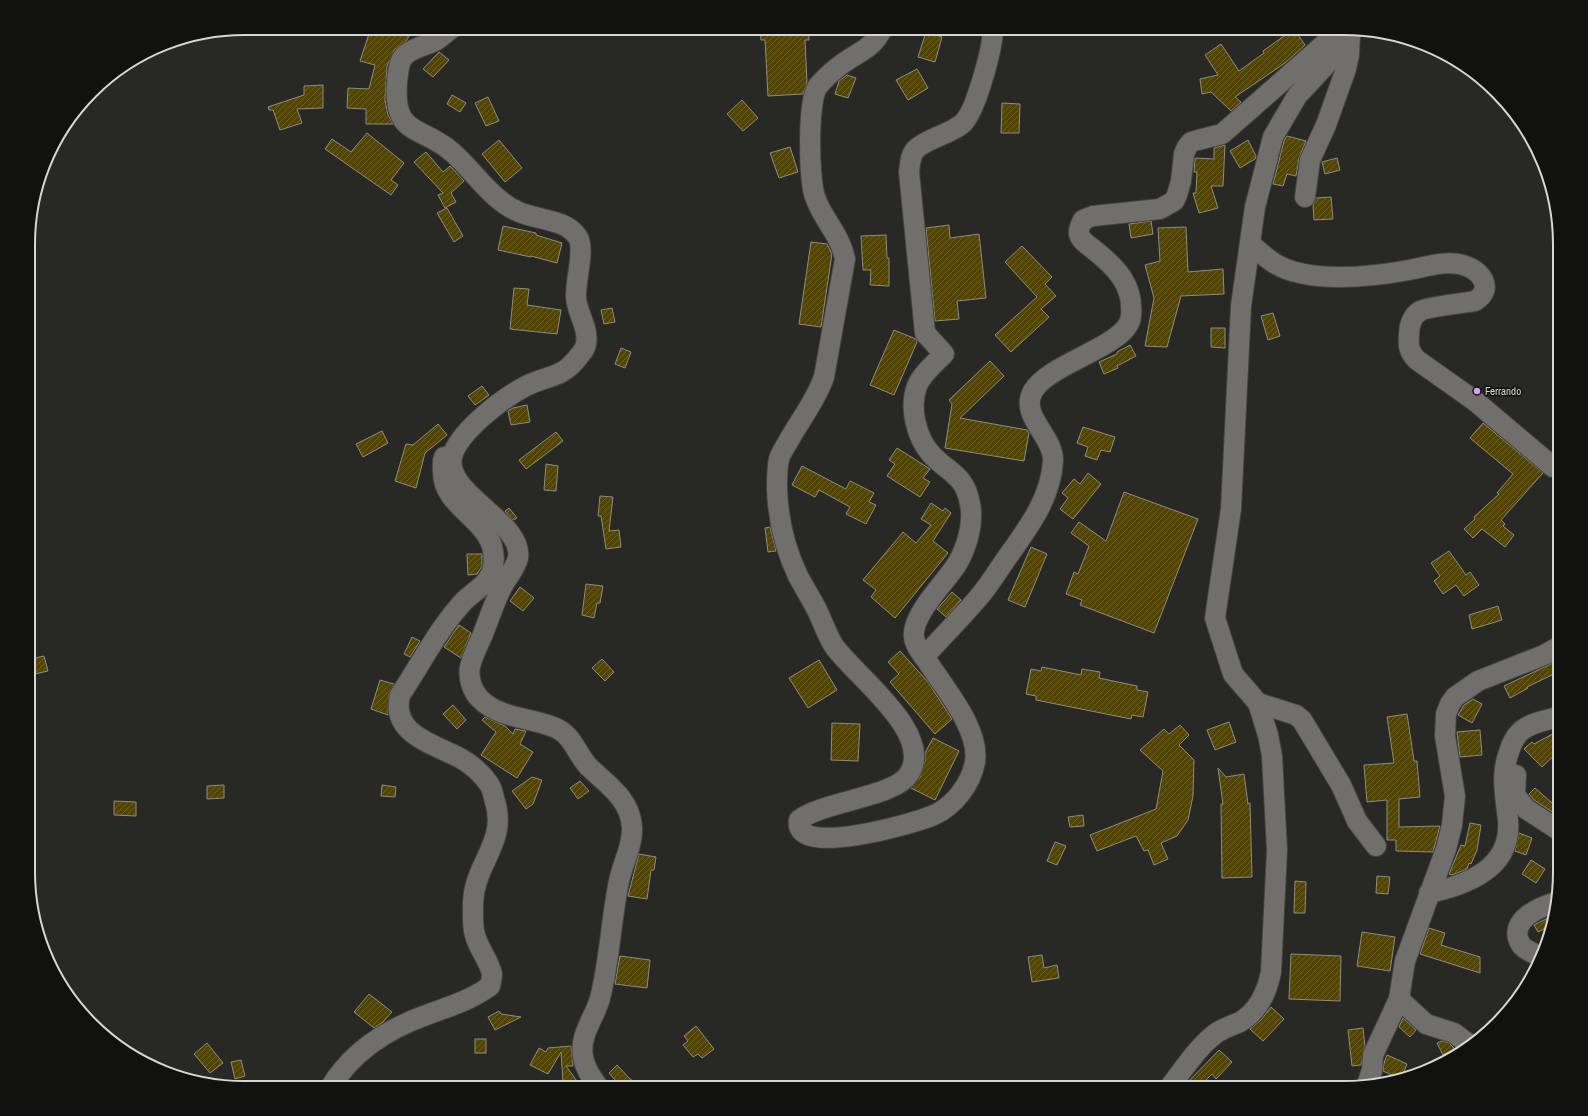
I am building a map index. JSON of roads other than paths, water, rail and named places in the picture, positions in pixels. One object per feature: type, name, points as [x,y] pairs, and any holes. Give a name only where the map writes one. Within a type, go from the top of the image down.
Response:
[{"type":"street","points":[[334,1081],[340,1071],[368,1046],[400,1025],[477,995],[490,986],[492,974],[474,934],[473,901],[482,867],[497,839],[499,821],[497,806],[490,786],[478,771],[462,758],[428,743],[413,733],[402,720],[398,704],[400,695],[449,619],[464,601],[489,578],[493,569],[494,550],[491,541],[484,530],[445,489],[443,461],[447,452],[486,414],[526,386],[558,376],[573,364],[586,347],[586,330],[576,299],[581,247],[579,238],[563,226],[522,214],[493,196],[448,149],[406,125],[399,114],[396,96],[400,65],[406,54],[438,40],[444,35]]},
{"type":"street","points":[[878,35],[868,49],[845,62],[817,87],[810,130],[815,196],[842,245],[845,259],[824,377],[818,394],[780,458],[777,488],[781,521],[798,576],[834,646],[902,721],[910,738],[913,762],[909,774],[903,781],[888,789],[807,814],[799,820],[798,825],[802,831],[811,837],[828,838],[859,835],[908,824],[935,815],[956,798],[964,788],[971,775],[974,764],[976,750],[974,738],[946,690],[924,657],[914,638],[914,630],[919,618],[964,552],[968,535],[970,504],[965,487],[958,476],[932,455],[923,442],[916,422],[914,407],[918,385],[944,354],[924,333],[909,172],[911,159],[916,149],[961,125],[970,114],[991,47],[992,35]]},
{"type":"street","points":[[924,657],[980,596],[1034,520],[1048,490],[1052,476],[1053,458],[1047,440],[1031,413],[1029,403],[1033,392],[1040,382],[1058,369],[1118,337],[1126,328],[1131,318],[1132,306],[1129,291],[1120,273],[1109,261],[1081,239],[1079,229],[1083,220],[1093,216],[1160,209],[1174,201],[1181,181],[1184,154],[1191,142],[1222,134],[1338,35]]},
{"type":"street","points":[[1174,1081],[1214,1035],[1249,1015],[1262,1002],[1268,989],[1271,972],[1277,850],[1272,756],[1268,734],[1258,703],[1233,674],[1215,618],[1231,509],[1241,306],[1255,208],[1273,137],[1297,96],[1328,62],[1340,35]]},
{"type":"street","points":[[1306,197],[1310,160],[1326,125],[1346,69],[1349,55],[1342,35]]},
{"type":"street","points":[[1250,244],[1275,264],[1303,274],[1338,277],[1403,271],[1448,263],[1463,265],[1476,270],[1484,280],[1485,289],[1482,297],[1475,301],[1421,310],[1411,321],[1408,344],[1410,354],[1416,360],[1475,400],[1553,467]]},
{"type":"street","points":[[462,436],[452,456],[452,466],[456,476],[472,498],[504,525],[512,536],[518,554],[513,572],[503,585],[496,599],[470,666],[470,678],[473,688],[480,699],[490,707],[522,720],[551,726],[563,732],[586,764],[615,790],[628,809],[632,824],[631,841],[620,878],[602,992],[596,1014],[588,1025],[583,1041],[583,1057],[589,1074],[594,1081]]},
{"type":"street","points":[[1369,1079],[1372,1070],[1373,1055],[1399,999],[1405,961],[1446,849],[1454,811],[1455,796],[1445,736],[1446,714],[1450,704],[1455,697],[1478,681],[1544,655],[1553,650]]},
{"type":"street","points":[[1258,703],[1296,715],[1302,720],[1340,786],[1358,821],[1376,846]]},
{"type":"street","points":[[1430,893],[1454,888],[1485,872],[1497,859],[1507,842],[1508,822],[1504,764],[1512,743],[1521,731],[1526,728],[1553,718]]},
{"type":"street","points":[[1526,728],[1517,769],[1515,795],[1526,810],[1553,827]]},
{"type":"street","points":[[1536,954],[1519,943],[1519,926],[1530,913],[1550,904]]},
{"type":"street","points":[[1399,999],[1426,1024],[1454,1032],[1466,1042]]},
{"type":"place","name":"Ferrando","points":[[1477,391]]}]
